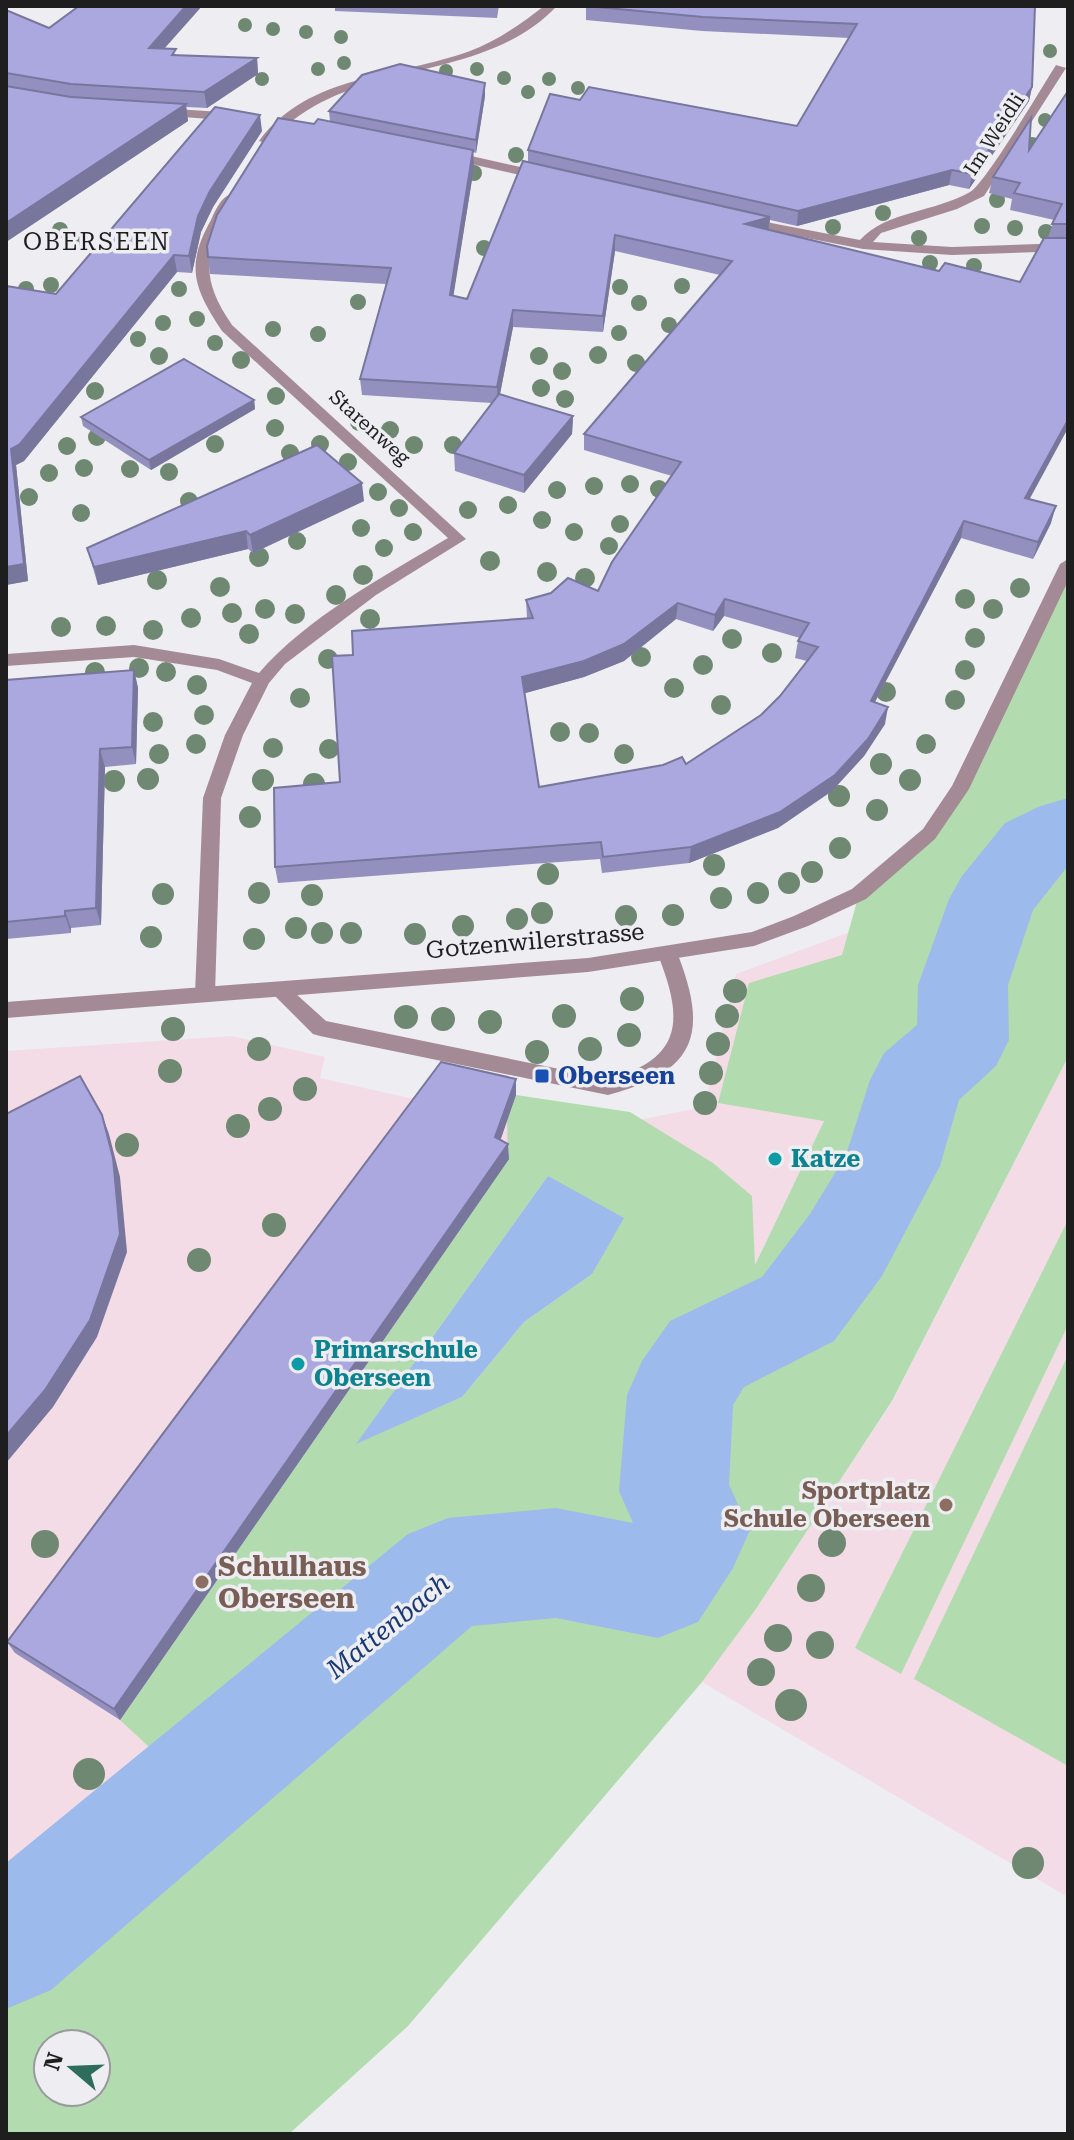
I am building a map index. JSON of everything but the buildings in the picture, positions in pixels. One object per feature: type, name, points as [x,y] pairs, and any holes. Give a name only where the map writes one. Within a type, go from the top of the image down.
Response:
[{"type":"street","points":[[264,119],[376,76],[460,58],[518,33],[551,6]]},
{"type":"street","name":"Im Weidli","points":[[863,245],[876,230],[952,206],[979,193],[1060,68]]},
{"type":"street","points":[[146,111],[264,119],[308,126]]},
{"type":"street","points":[[257,154],[264,119]]},
{"type":"street","points":[[428,151],[552,178]]},
{"type":"street","name":"Starenweg","points":[[205,994],[212,798],[234,735],[262,680],[279,660],[359,598],[458,539],[227,328],[206,299],[200,263],[210,231],[241,180]]},
{"type":"street","points":[[729,218],[863,245],[952,251],[1068,247]]},
{"type":"street","name":"Gotzenwilerstrasse","points":[[6,1010],[588,965],[668,955],[754,939],[859,894],[929,834],[960,789],[1068,564]]},
{"type":"street","points":[[6,660],[134,651],[219,665],[262,680]]},
{"type":"street","points":[[278,989],[320,1028],[608,1087],[630,1083],[650,1074],[666,1064],[680,1046],[686,1026],[683,1002],[679,979],[668,955]]},
{"type":"shaded area","name":"Schulhaus Oberseen","points":[[850,932],[824,1121],[754,1267],[70,1840],[6,1888],[6,1051],[232,1036],[325,1057],[320,1078],[507,1120],[516,1095],[633,1121],[704,1107],[736,974]]},
{"type":"shaded area","name":"Sportplatz Schule Oberseen","points":[[1068,1057],[1068,1897],[702,1682],[756,1609],[892,1402]]},
{"type":"green space","points":[[1068,564],[1068,1057],[892,1401],[756,1609],[702,1682],[408,2026],[289,2134],[6,2134],[6,1888],[70,1840],[163,1760],[120,1720],[508,1159],[507,1120],[516,1095],[630,1112],[713,1163],[752,1196],[755,1265],[824,1121],[718,1103],[749,983],[842,955],[859,894],[929,834]],"holes":[[[548,1176],[592,1274],[524,1322],[462,1397],[357,1443]]]},
{"type":"green space","points":[[1068,1220],[1068,1325],[901,1674],[855,1648]]},
{"type":"green space","points":[[1068,1355],[1068,1766],[914,1679]]},
{"type":"water","points":[[548,1176],[624,1218],[592,1274],[524,1322],[462,1397],[356,1444]]},
{"type":"waterway","name":"Mattenbach","points":[[6,1945],[448,1573],[556,1563],[658,1583],[694,1530],[674,1491],[680,1395],[707,1354],[798,1309],[846,1245],[891,1166],[917,1080],[963,1040],[963,985],[993,899],[1035,845],[1068,829]]},
{"type":"place","name":"Oberseen","points":[[542,1076]]},
{"type":"place","name":"Katze","points":[[775,1159]]},
{"type":"place","name":"Primarschule Oberseen","points":[[298,1364]]},
{"type":"place","name":"Sportplatz Schule Oberseen","points":[[946,1505]]},
{"type":"place","name":"Schulhaus Oberseen","points":[[202,1582]]},
{"type":"district","name":"OBERSEEN","points":[[97,242]]}]
